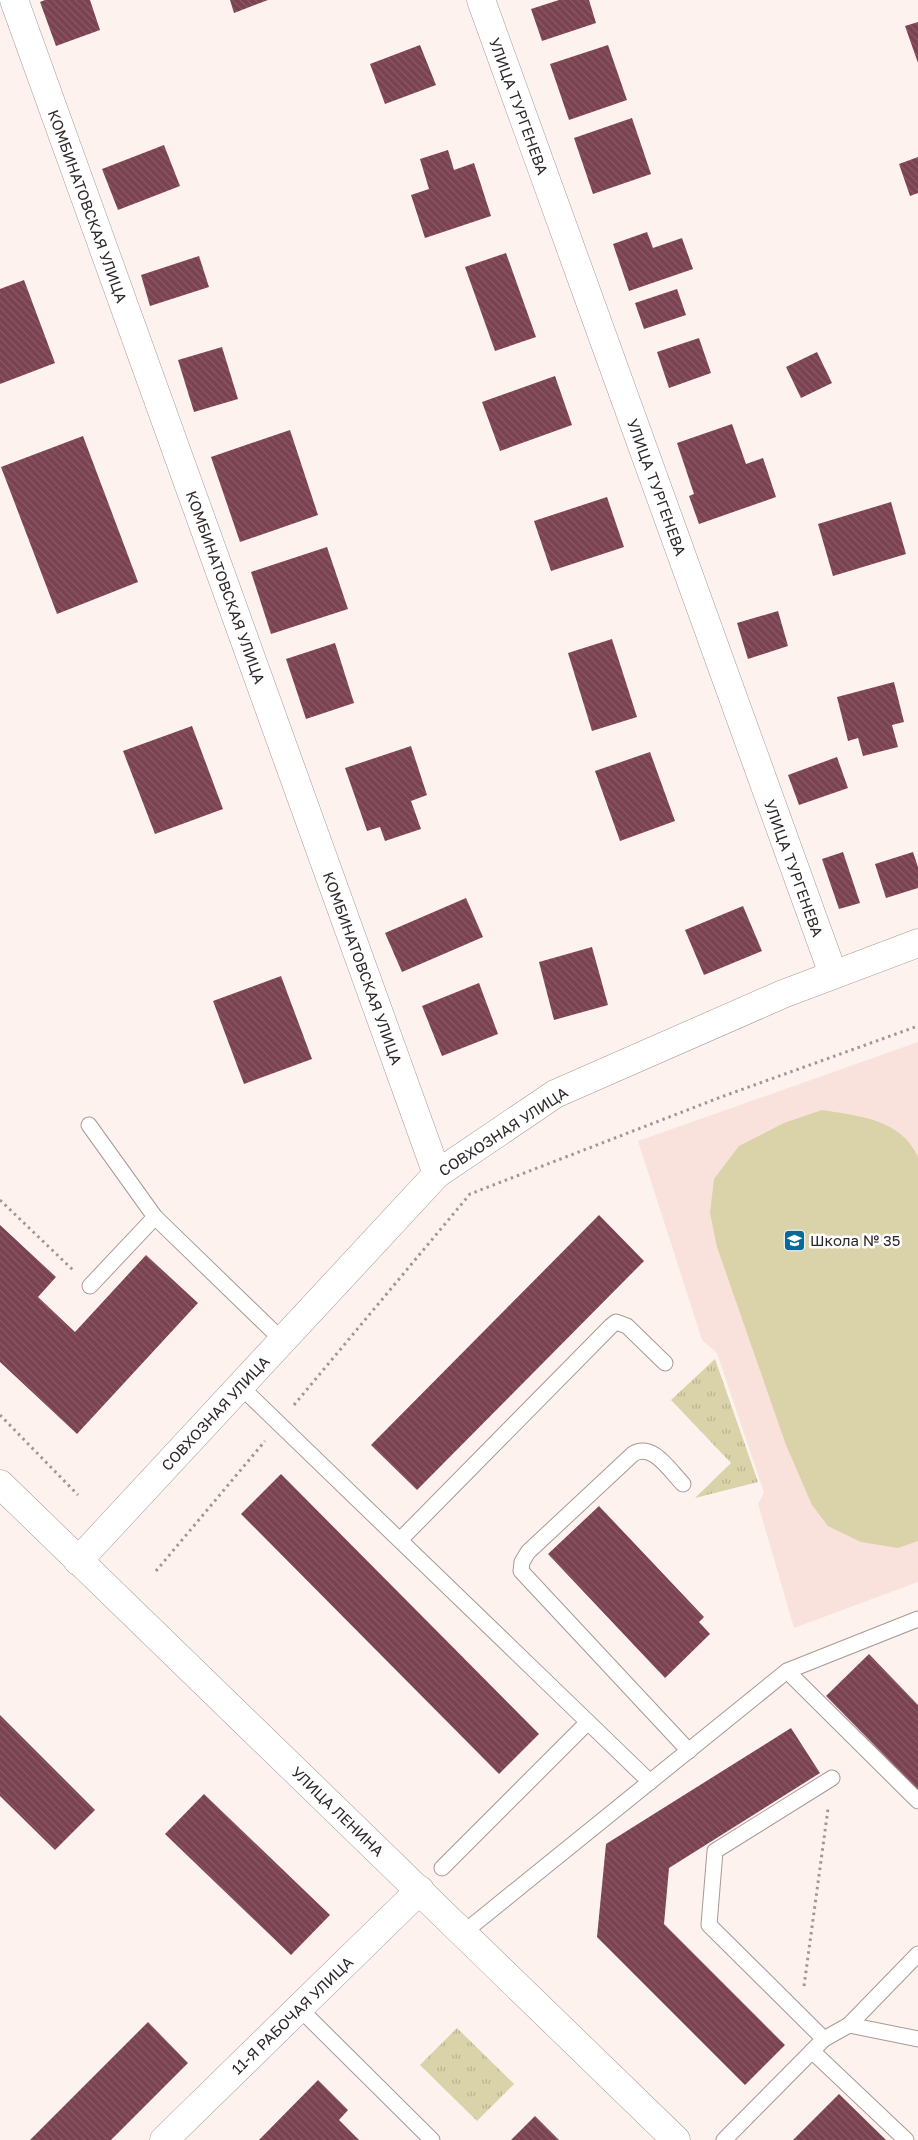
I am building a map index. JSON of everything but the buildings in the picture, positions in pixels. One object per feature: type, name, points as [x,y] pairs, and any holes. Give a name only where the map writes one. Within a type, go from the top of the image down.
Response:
[{"type":"street","name":"КОМБИНАТОВСКАЯ УЛИЦА","points":[[14,0],[437,1174]]},
{"type":"street","name":"УЛИЦА ТУРГЕНЕВА","points":[[481,0],[832,974]]},
{"type":"street","name":"СОВХОЗНАЯ УЛИЦА","points":[[78,1561],[437,1174],[555,1094],[783,994],[918,943]]},
{"type":"street","name":"УЛИЦА ЛЕНИНА","points":[[0,1484],[676,2140]]},
{"type":"street","name":"11-Я РАБОЧАЯ УЛИЦА","points":[[164,2140],[420,1890]]},
{"type":"lane","points":[[89,1125],[156,1217],[283,1341]]},
{"type":"lane","points":[[90,1286],[156,1217]]},
{"type":"lane","points":[[400,1540],[616,1322],[627,1326],[665,1363]]},
{"type":"lane","points":[[240,1386],[650,1782]]},
{"type":"lane","points":[[683,1484],[657,1456],[649,1451],[640,1450],[632,1454],[528,1552],[522,1562],[521,1571],[689,1751]]},
{"type":"lane","points":[[463,1933],[787,1671],[918,1619]]},
{"type":"lane","points":[[787,1671],[918,1801]]},
{"type":"lane","points":[[442,1868],[588,1722]]},
{"type":"lane","points":[[824,2039],[709,1925],[715,1851],[832,1778]]},
{"type":"lane","points":[[724,2140],[812,2050],[824,2039],[849,2025],[918,1954]]},
{"type":"lane","points":[[298,2008],[432,2140]]},
{"type":"lane","points":[[849,2025],[918,2039]]},
{"type":"lane","points":[[812,2050],[906,2140]]},
{"type":"path","points":[[156,1571],[470,1194],[721,1097],[918,1026]]},
{"type":"path","points":[[0,1200],[90,1286]]},
{"type":"path","points":[[0,1415],[78,1495]]},
{"type":"path","points":[[800,2015],[832,1778]]},
{"type":"shaded area","name":"Школа № 35","points":[[918,1042],[918,1582],[794,1628],[758,1504],[764,1493],[717,1353],[702,1340],[638,1141]]},
{"type":"green space","name":"Школа № 35","points":[[822,1110],[864,1117],[890,1127],[911,1144],[918,1157],[918,1541],[898,1548],[861,1542],[828,1526],[812,1505],[786,1445],[717,1247],[710,1213],[714,1179],[739,1146],[784,1123]]},
{"type":"green space","points":[[715,1359],[758,1482],[695,1498],[731,1463],[671,1400]]},
{"type":"green space","points":[[457,2028],[514,2084],[477,2121],[420,2065]]},
{"type":"place","name":"Школа № 35","points":[[794,1240]]}]
